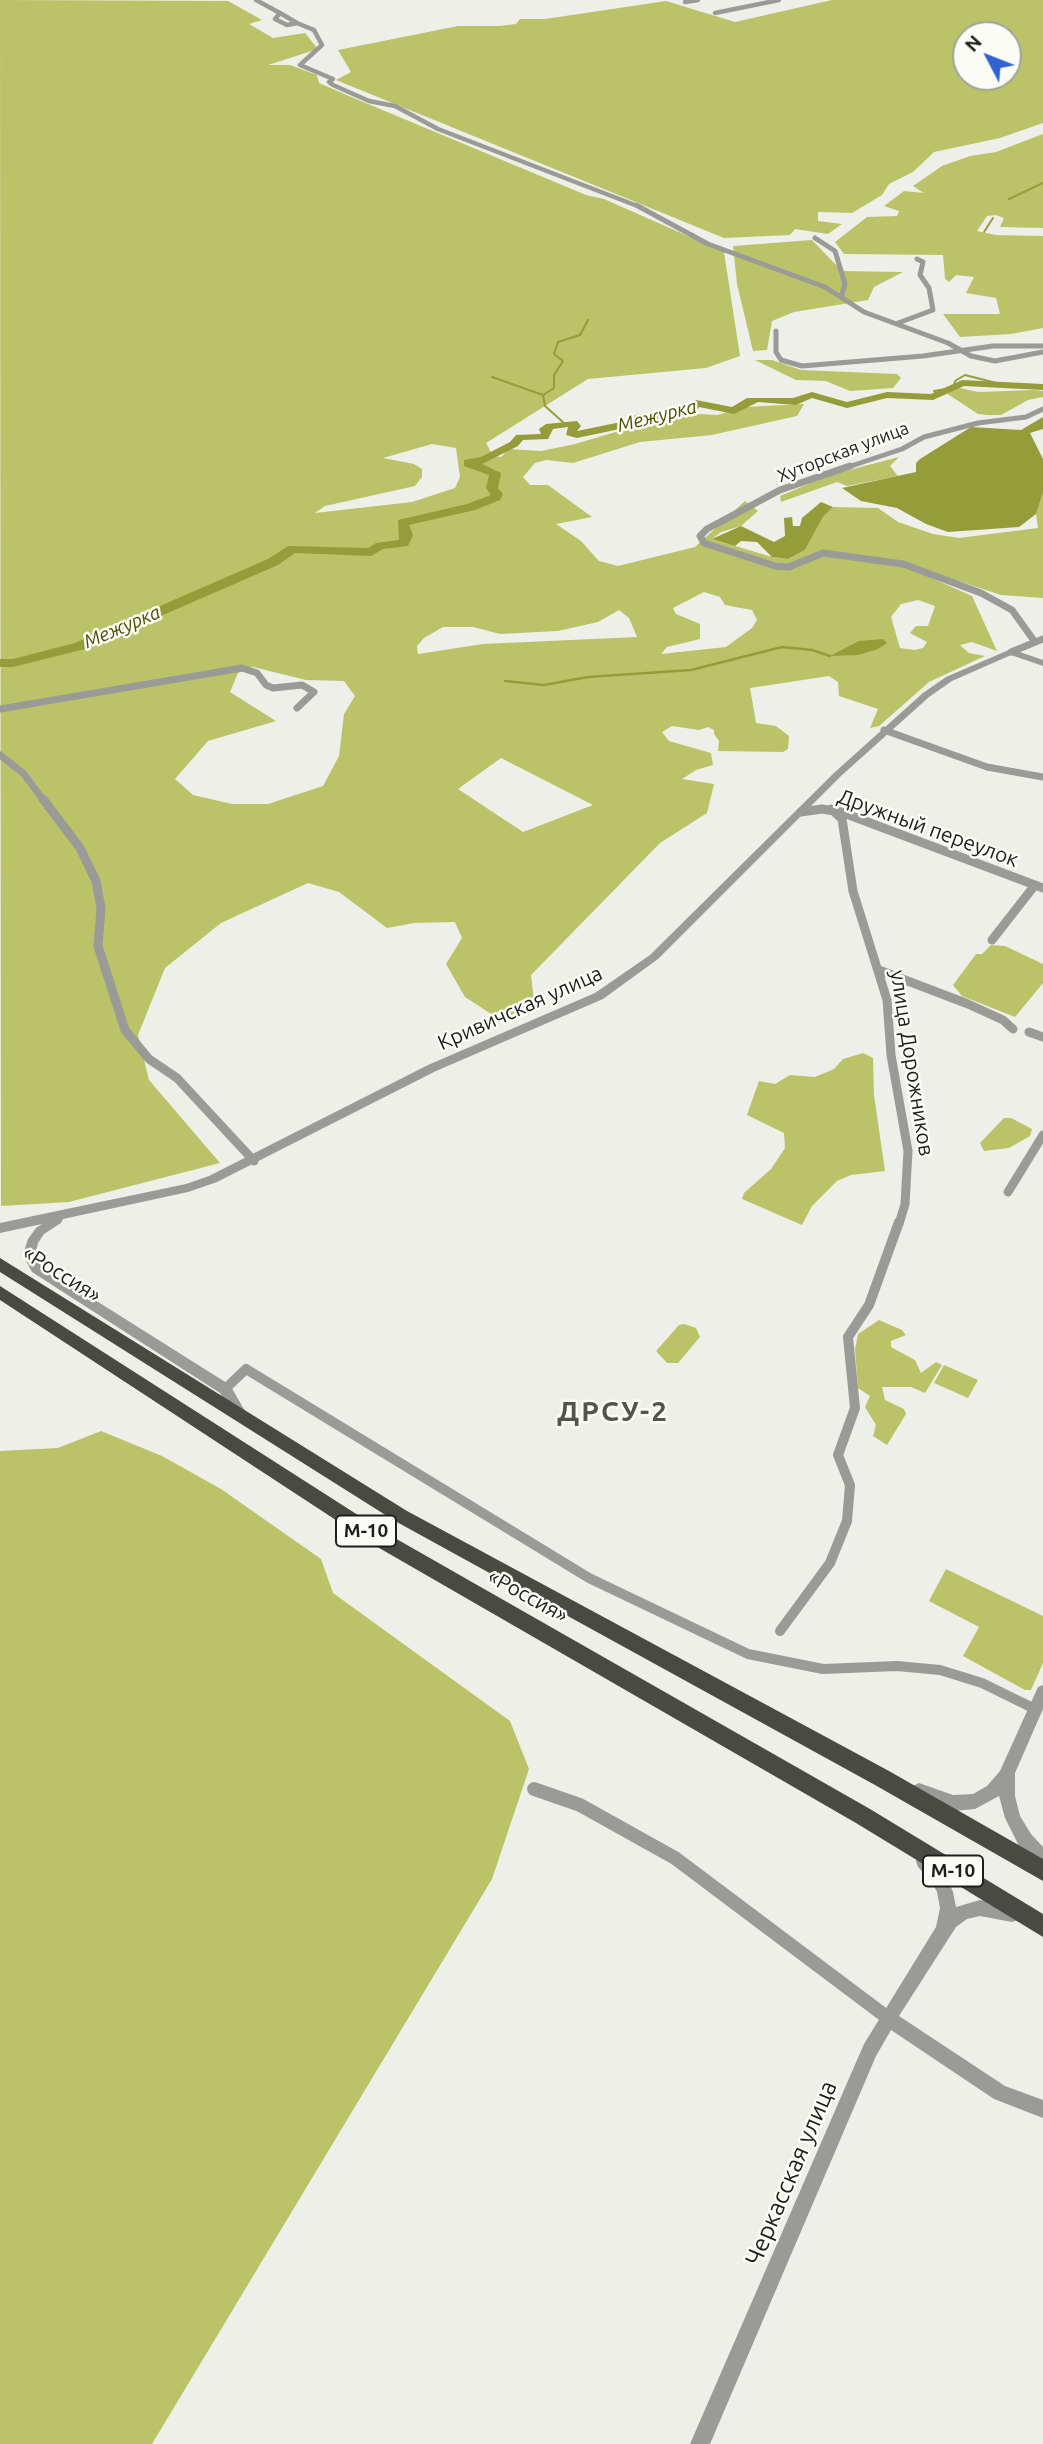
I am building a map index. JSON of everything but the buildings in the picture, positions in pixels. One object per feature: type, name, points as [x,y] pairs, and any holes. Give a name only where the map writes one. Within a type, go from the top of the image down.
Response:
[{"type":"highway","name":"«Россия»","points":[[0,1264],[238,1411],[401,1516],[882,1778]]},
{"type":"highway","name":"«Россия»","points":[[0,1292],[380,1539],[863,1816],[1043,1928]]},
{"type":"highway","name":"М-10","points":[[882,1778],[1043,1871]]},
{"type":"street","points":[[256,0],[314,30],[322,45],[300,65],[333,79],[329,82],[333,85],[369,101],[395,106],[438,129],[468,138],[583,187],[637,205],[676,223],[708,244],[813,282],[874,317],[898,323],[979,358],[995,361],[1043,352]]},
{"type":"street","points":[[685,2],[698,0]]},
{"type":"street","points":[[715,13],[779,0]]},
{"type":"street","points":[[815,238],[835,251],[845,284],[841,297]]},
{"type":"street","points":[[898,323],[933,310],[929,288],[920,275],[923,262],[917,259]]},
{"type":"street","points":[[776,331],[776,352],[786,363],[813,367],[993,346],[1043,346]]},
{"type":"street","name":"Хуторская улица","points":[[1039,641],[1012,610],[981,593],[903,564],[823,553],[789,566],[775,566],[704,543],[700,536],[707,529],[780,490],[902,449],[924,436],[978,423],[1026,417],[1043,409]]},
{"type":"street","name":"Кривичская улица","points":[[0,1228],[188,1188],[254,1161],[432,1068],[582,1005],[615,987],[654,957],[884,730],[939,684],[1039,641]]},
{"type":"street","points":[[1011,652],[1043,663]]},
{"type":"street","points":[[0,709],[242,668],[257,673],[266,685],[273,688],[302,685],[314,692],[297,708]]},
{"type":"street","points":[[884,730],[987,768],[1043,777]]},
{"type":"street","points":[[0,755],[10,760],[24,774],[60,820],[80,848],[96,881],[101,908],[98,946],[125,1030],[149,1059],[177,1078],[254,1161]]},
{"type":"street","name":"Дружный переулок","points":[[801,812],[831,809],[1039,887]]},
{"type":"street","name":"улица Дорожников","points":[[780,1631],[830,1563],[847,1521],[850,1485],[838,1455],[855,1408],[848,1338],[880,1278],[905,1204],[908,1151],[891,1055],[887,1000],[853,891],[842,819],[831,809]]},
{"type":"street","points":[[992,940],[1039,887]]},
{"type":"street","points":[[879,970],[968,1004],[1003,1020],[1013,1029]]},
{"type":"street","points":[[1029,1032],[1043,1037]]},
{"type":"street","points":[[1008,1192],[1043,1135]]},
{"type":"street","points":[[76,1212],[50,1223],[35,1236],[29,1252],[36,1269],[225,1389],[238,1411]]},
{"type":"street","points":[[225,1389],[246,1369],[589,1578],[748,1654],[823,1669],[897,1666],[940,1671],[982,1683],[1039,1711]]},
{"type":"street","points":[[882,1778],[953,1803],[964,1803],[993,1791],[1010,1768],[1039,1711],[1043,1692]]},
{"type":"street","points":[[1010,1768],[1007,1796],[1013,1818],[1025,1840],[1043,1859]]},
{"type":"street","points":[[534,1789],[580,1805],[675,1858],[888,2018],[1000,2093],[1043,2109]]},
{"type":"street","name":"Черкасская улица","points":[[863,1816],[922,1858],[938,1876],[947,1903],[943,1930]]},
{"type":"street","name":"Черкасская улица","points":[[700,2444],[870,2050],[943,1930],[958,1914],[985,1908],[1009,1912],[1043,1928]]},
{"type":"shaded area","points":[[0,0],[228,1],[262,20],[249,24],[273,38],[305,33],[318,49],[268,65],[290,65],[317,75],[319,83],[586,195],[604,199],[724,252],[740,356],[706,368],[588,379],[486,443],[493,456],[501,457],[509,449],[541,451],[650,422],[698,414],[717,415],[746,407],[804,404],[797,416],[712,435],[640,442],[573,463],[546,460],[535,463],[523,477],[530,485],[548,485],[592,517],[556,524],[581,541],[599,561],[618,566],[695,547],[745,501],[758,511],[741,526],[721,532],[712,539],[772,557],[788,559],[805,550],[823,517],[833,507],[878,508],[898,522],[933,534],[959,538],[1038,528],[1036,514],[1043,493],[1043,598],[1001,595],[934,573],[927,576],[972,596],[997,651],[972,642],[960,645],[969,653],[985,656],[929,682],[879,726],[870,728],[878,709],[839,696],[838,682],[829,676],[750,688],[756,723],[776,726],[789,736],[788,749],[783,752],[718,751],[719,741],[714,730],[708,727],[699,730],[672,726],[662,732],[669,741],[711,753],[713,765],[696,770],[682,779],[714,784],[707,813],[660,843],[531,975],[534,1001],[502,1021],[465,997],[446,964],[462,938],[455,922],[414,923],[387,928],[339,892],[308,883],[221,923],[165,968],[138,1035],[149,1080],[220,1163],[69,1202],[1,1206]],"holes":[[[432,444],[456,448],[460,477],[455,488],[412,502],[315,513],[325,506],[415,486],[422,477],[422,469],[414,464],[383,458]],[[704,592],[720,597],[725,605],[752,610],[757,620],[752,628],[726,647],[661,654],[667,647],[700,639],[700,624],[676,614],[673,608]],[[918,600],[935,606],[928,626],[916,626],[910,633],[927,642],[923,648],[900,648],[891,617],[901,604]],[[619,610],[629,618],[637,637],[483,644],[418,654],[417,646],[424,638],[443,627],[473,627],[500,634],[558,631],[598,622]],[[253,667],[306,680],[344,681],[355,696],[344,714],[339,756],[323,786],[268,804],[232,804],[193,795],[175,779],[208,741],[276,721],[230,692],[238,673]],[[501,758],[593,805],[523,832],[458,789]]]},
{"type":"shaded area","points":[[832,0],[1043,0],[1043,123],[1000,138],[934,152],[913,172],[889,184],[882,195],[852,213],[818,212],[818,221],[842,224],[828,234],[795,229],[790,235],[724,238],[336,80],[351,72],[338,50],[458,26],[516,24],[520,19],[545,19],[666,1],[735,22]]},
{"type":"shaded area","points":[[1043,134],[1043,228],[1000,227],[1004,218],[996,215],[987,216],[977,231],[996,235],[1043,236],[1043,328],[1011,334],[960,337],[943,314],[1000,314],[996,298],[966,293],[974,277],[956,275],[949,282],[945,279],[943,255],[844,254],[835,242],[867,217],[897,216],[899,211],[884,206],[904,191],[924,193],[913,186],[942,166],[970,156],[996,152]]},
{"type":"shaded area","points":[[812,240],[842,271],[903,272],[874,287],[868,300],[794,312],[772,321],[767,350],[753,351],[737,284],[733,246]]},
{"type":"shaded area","points":[[755,360],[772,360],[801,370],[897,374],[901,378],[893,388],[850,391],[826,381],[796,380]]},
{"type":"shaded area","points":[[960,388],[978,392],[1035,390],[1043,391],[1043,397],[1028,400],[1001,415],[987,415],[978,414],[946,393]]},
{"type":"shaded area","points":[[1043,417],[1043,429],[1030,433],[1043,459],[1043,493],[1036,514],[1019,527],[948,532],[926,524],[897,508],[861,501],[842,488],[916,472],[916,463],[920,459],[971,427],[1021,430]]},
{"type":"shaded area","points":[[899,457],[890,466],[898,476],[847,486],[837,482],[781,502],[780,496],[830,475]]},
{"type":"shaded area","points":[[821,502],[833,507],[823,517],[805,550],[788,559],[772,557],[757,542],[741,541],[735,546],[712,539],[741,526],[774,542],[785,536],[784,518],[792,517],[793,526],[800,526],[802,518]]},
{"type":"shaded area","points":[[883,639],[887,643],[878,649],[858,655],[830,656],[859,641]]},
{"type":"shaded area","points":[[991,945],[1005,946],[1043,964],[1043,983],[1015,1017],[962,996],[953,985],[976,954],[982,954]]},
{"type":"shaded area","points":[[863,1053],[873,1058],[874,1095],[885,1171],[851,1175],[837,1181],[812,1206],[802,1225],[742,1199],[744,1193],[771,1169],[785,1148],[784,1133],[747,1115],[759,1081],[775,1084],[790,1075],[815,1077],[834,1069],[843,1059]]},
{"type":"shaded area","points":[[1004,1118],[1011,1118],[1032,1129],[1030,1136],[1009,1148],[984,1151],[980,1143]]},
{"type":"shaded area","points":[[879,1320],[902,1330],[906,1335],[891,1341],[891,1347],[915,1360],[921,1373],[936,1362],[942,1365],[925,1393],[911,1387],[882,1387],[885,1400],[904,1409],[906,1414],[887,1445],[873,1436],[876,1425],[865,1407],[870,1396],[858,1388],[855,1349],[858,1334]]},
{"type":"shaded area","points":[[679,1325],[696,1328],[700,1337],[678,1363],[667,1363],[656,1351]]},
{"type":"shaded area","points":[[944,1365],[978,1380],[968,1398],[934,1383]]},
{"type":"shaded area","points":[[101,1431],[162,1456],[221,1489],[321,1559],[333,1593],[510,1721],[529,1769],[492,1879],[152,2444],[0,2444],[0,1451],[58,1448]]},
{"type":"shaded area","points":[[946,1569],[1043,1616],[1043,1663],[1031,1690],[1025,1690],[963,1656],[979,1627],[929,1601]]},
{"type":"waterway","points":[[1009,199],[1043,183]]},
{"type":"waterway","points":[[984,232],[993,218]]},
{"type":"waterway","points":[[543,395],[554,388],[554,375],[563,361],[554,354],[558,342],[580,335],[588,320]]},
{"type":"waterway","points":[[954,386],[955,381],[965,375],[1000,384]]},
{"type":"waterway","points":[[492,377],[543,395]]},
{"type":"waterway","name":"Межурка","points":[[0,663],[13,663],[80,646],[273,562],[292,549],[371,552],[380,546],[404,543],[407,535],[402,523],[471,507],[496,497],[497,494],[492,488],[495,473],[468,463],[484,460],[514,444],[520,437],[544,437],[547,435],[545,429],[550,426],[573,423],[575,426],[570,433],[577,435],[625,425],[638,417],[664,418],[691,411],[696,403],[734,411],[747,401],[758,399],[796,402],[801,397],[812,395],[847,405],[887,395],[933,397],[962,383],[1043,387]]},
{"type":"waterway","name":"Межурка","points":[[939,396],[934,391],[952,388]]},
{"type":"waterway","points":[[543,395],[545,406],[564,423]]},
{"type":"waterway","points":[[505,681],[544,685],[588,677],[691,670],[782,647],[812,650],[830,656]]},
{"type":"district","name":"ДРСУ-2","points":[[613,1412]]}]
